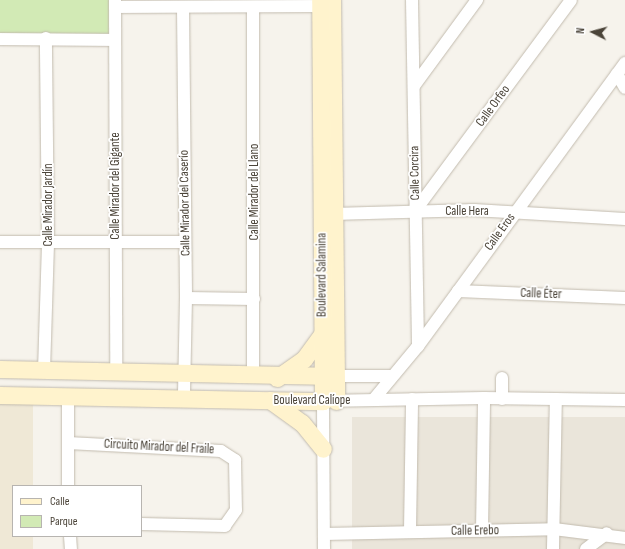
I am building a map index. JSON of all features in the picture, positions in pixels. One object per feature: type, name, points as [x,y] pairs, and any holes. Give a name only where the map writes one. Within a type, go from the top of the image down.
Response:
[{"type":"street","name":"Calle Corcira","points":[[412,0],[418,346]]},
{"type":"street","points":[[414,86],[477,0]]},
{"type":"street","name":"Calle Orfeo","points":[[415,211],[571,0]]},
{"type":"street","points":[[115,3],[183,8],[254,7],[324,2]]},
{"type":"street","name":"Boulevard Salamina","points":[[324,2],[333,214],[328,376],[329,401],[323,449],[324,549]]},
{"type":"street","name":"Boulevard Salamina","points":[[324,2],[322,334],[328,376]]},
{"type":"street","name":"Calle Mirador del Gigante","points":[[115,3],[116,373]]},
{"type":"street","name":"Calle Mirador del Llano","points":[[253,377],[254,7]]},
{"type":"street","name":"Calle Mirador del Caserío","points":[[183,8],[186,298],[184,398]]},
{"type":"street","points":[[0,38],[115,40]]},
{"type":"street","name":"Calle Mirador Jardín","points":[[44,371],[48,241],[46,38]]},
{"type":"street","name":"Calle Eros","points":[[374,399],[418,346],[514,212],[625,63]]},
{"type":"street","points":[[617,74],[625,88]]},
{"type":"street","name":"Calle Hera","points":[[333,214],[415,211],[514,212],[625,219]]},
{"type":"street","points":[[0,242],[185,242]]},
{"type":"street","name":"Calle Éter","points":[[458,291],[625,298]]},
{"type":"street","points":[[186,298],[254,299]]},
{"type":"street","points":[[277,378],[304,359],[322,334]]},
{"type":"street","name":"Boulevard Calíope","points":[[0,369],[277,378],[328,376]]},
{"type":"street","points":[[328,376],[392,376]]},
{"type":"street","points":[[502,378],[502,399]]},
{"type":"street","name":"Boulevard Calíope","points":[[0,395],[68,395],[329,401],[484,398],[625,400]]},
{"type":"street","points":[[68,395],[68,485]]},
{"type":"street","points":[[482,531],[484,398]]},
{"type":"street","points":[[410,531],[412,399]]},
{"type":"street","points":[[553,549],[556,399]]},
{"type":"street","points":[[270,400],[302,423],[323,449]]},
{"type":"street","name":"Circuito Mirador del Fraile","points":[[68,443],[221,451],[235,460],[236,510],[225,526],[142,524]]},
{"type":"street","name":"Calle Erebo","points":[[324,534],[554,529],[607,533],[625,538]]},
{"type":"street","points":[[586,549],[607,533]]},
{"type":"street","points":[[70,537],[71,549]]},
{"type":"shaded area","points":[[0,393],[33,394],[33,485],[12,485],[12,537],[33,537],[33,549],[0,549]]},
{"type":"shaded area","points":[[352,417],[625,417],[625,549],[352,549]]},
{"type":"green space","points":[[0,0],[117,0],[117,37],[0,37]]}]
